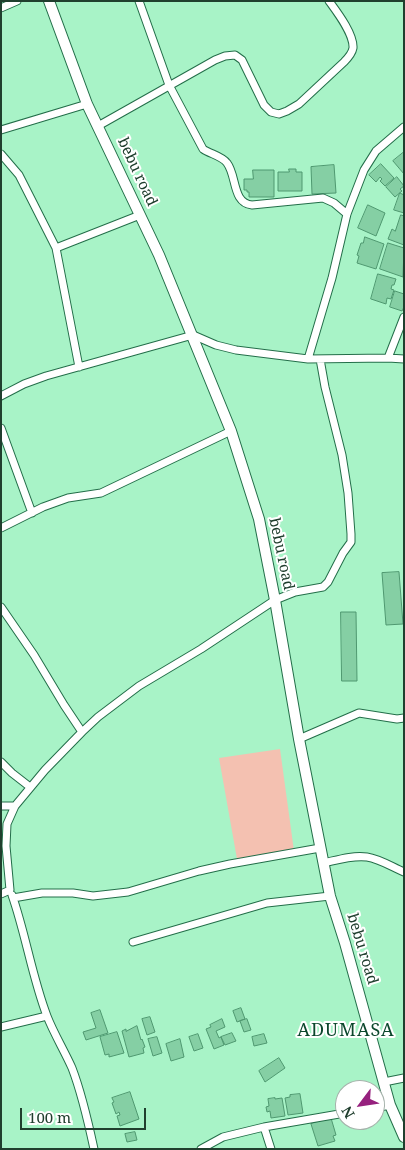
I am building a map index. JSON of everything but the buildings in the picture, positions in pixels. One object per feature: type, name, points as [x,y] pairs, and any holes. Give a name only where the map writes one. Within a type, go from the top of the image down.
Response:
[{"type":"street","points":[[1,8],[17,1]]},
{"type":"street","name":"bebu road","points":[[49,1],[87,104],[159,256],[193,335],[231,431],[259,519],[330,896],[346,943],[383,1080]]},
{"type":"street","points":[[139,1],[169,85],[203,149],[228,164],[238,196],[242,202],[246,205],[252,205],[323,198],[334,202],[347,214]]},
{"type":"street","points":[[98,126],[220,58],[235,55],[242,60],[264,105],[271,112],[279,114],[287,111],[299,104],[344,62],[353,48],[352,39],[347,28],[329,1]]},
{"type":"street","points":[[1,130],[87,104]]},
{"type":"street","points":[[308,359],[332,278],[347,214],[364,170],[376,151],[404,127]]},
{"type":"street","points":[[1,154],[19,175],[56,248],[79,367]]},
{"type":"street","points":[[56,248],[140,215]]},
{"type":"street","points":[[388,358],[404,317]]},
{"type":"street","points":[[1,396],[24,384],[46,376],[193,335],[216,345],[236,350],[308,359],[404,359]]},
{"type":"street","points":[[94,1149],[78,1086],[71,1066],[47,1016],[10,890],[6,846],[7,824],[14,806],[82,732],[98,717],[139,686],[201,649],[275,600],[295,592],[323,587],[328,582],[351,542],[351,534],[348,493],[342,455],[325,388],[320,359]]},
{"type":"street","points":[[1,428],[32,513]]},
{"type":"street","points":[[1,528],[68,498],[101,493],[231,431]]},
{"type":"street","points":[[1,607],[34,655],[82,732]]},
{"type":"street","points":[[299,739],[359,713],[397,719],[404,718]]},
{"type":"street","points":[[1,762],[30,787]]},
{"type":"street","points":[[1,806],[14,806]]},
{"type":"street","points":[[13,898],[42,893],[93,896],[128,892],[230,864],[320,848]]},
{"type":"street","points":[[323,862],[366,856],[388,863],[404,872]]},
{"type":"street","points":[[1,894],[10,890]]},
{"type":"street","points":[[133,942],[267,903],[330,896]]},
{"type":"street","points":[[1,1027],[47,1016]]},
{"type":"street","points":[[385,1082],[404,1078]]},
{"type":"street","name":"bebu road","points":[[385,1086],[390,1105],[404,1137]]},
{"type":"street","points":[[385,1106],[390,1105]]},
{"type":"street","points":[[202,1149],[223,1137],[264,1127],[335,1115]]},
{"type":"street","points":[[264,1127],[271,1149]]},
{"type":"shaded area","points":[[280,749],[294,851],[237,859],[219,758]]},
{"type":"district","name":"ADUMASA","points":[[346,1031]]}]
